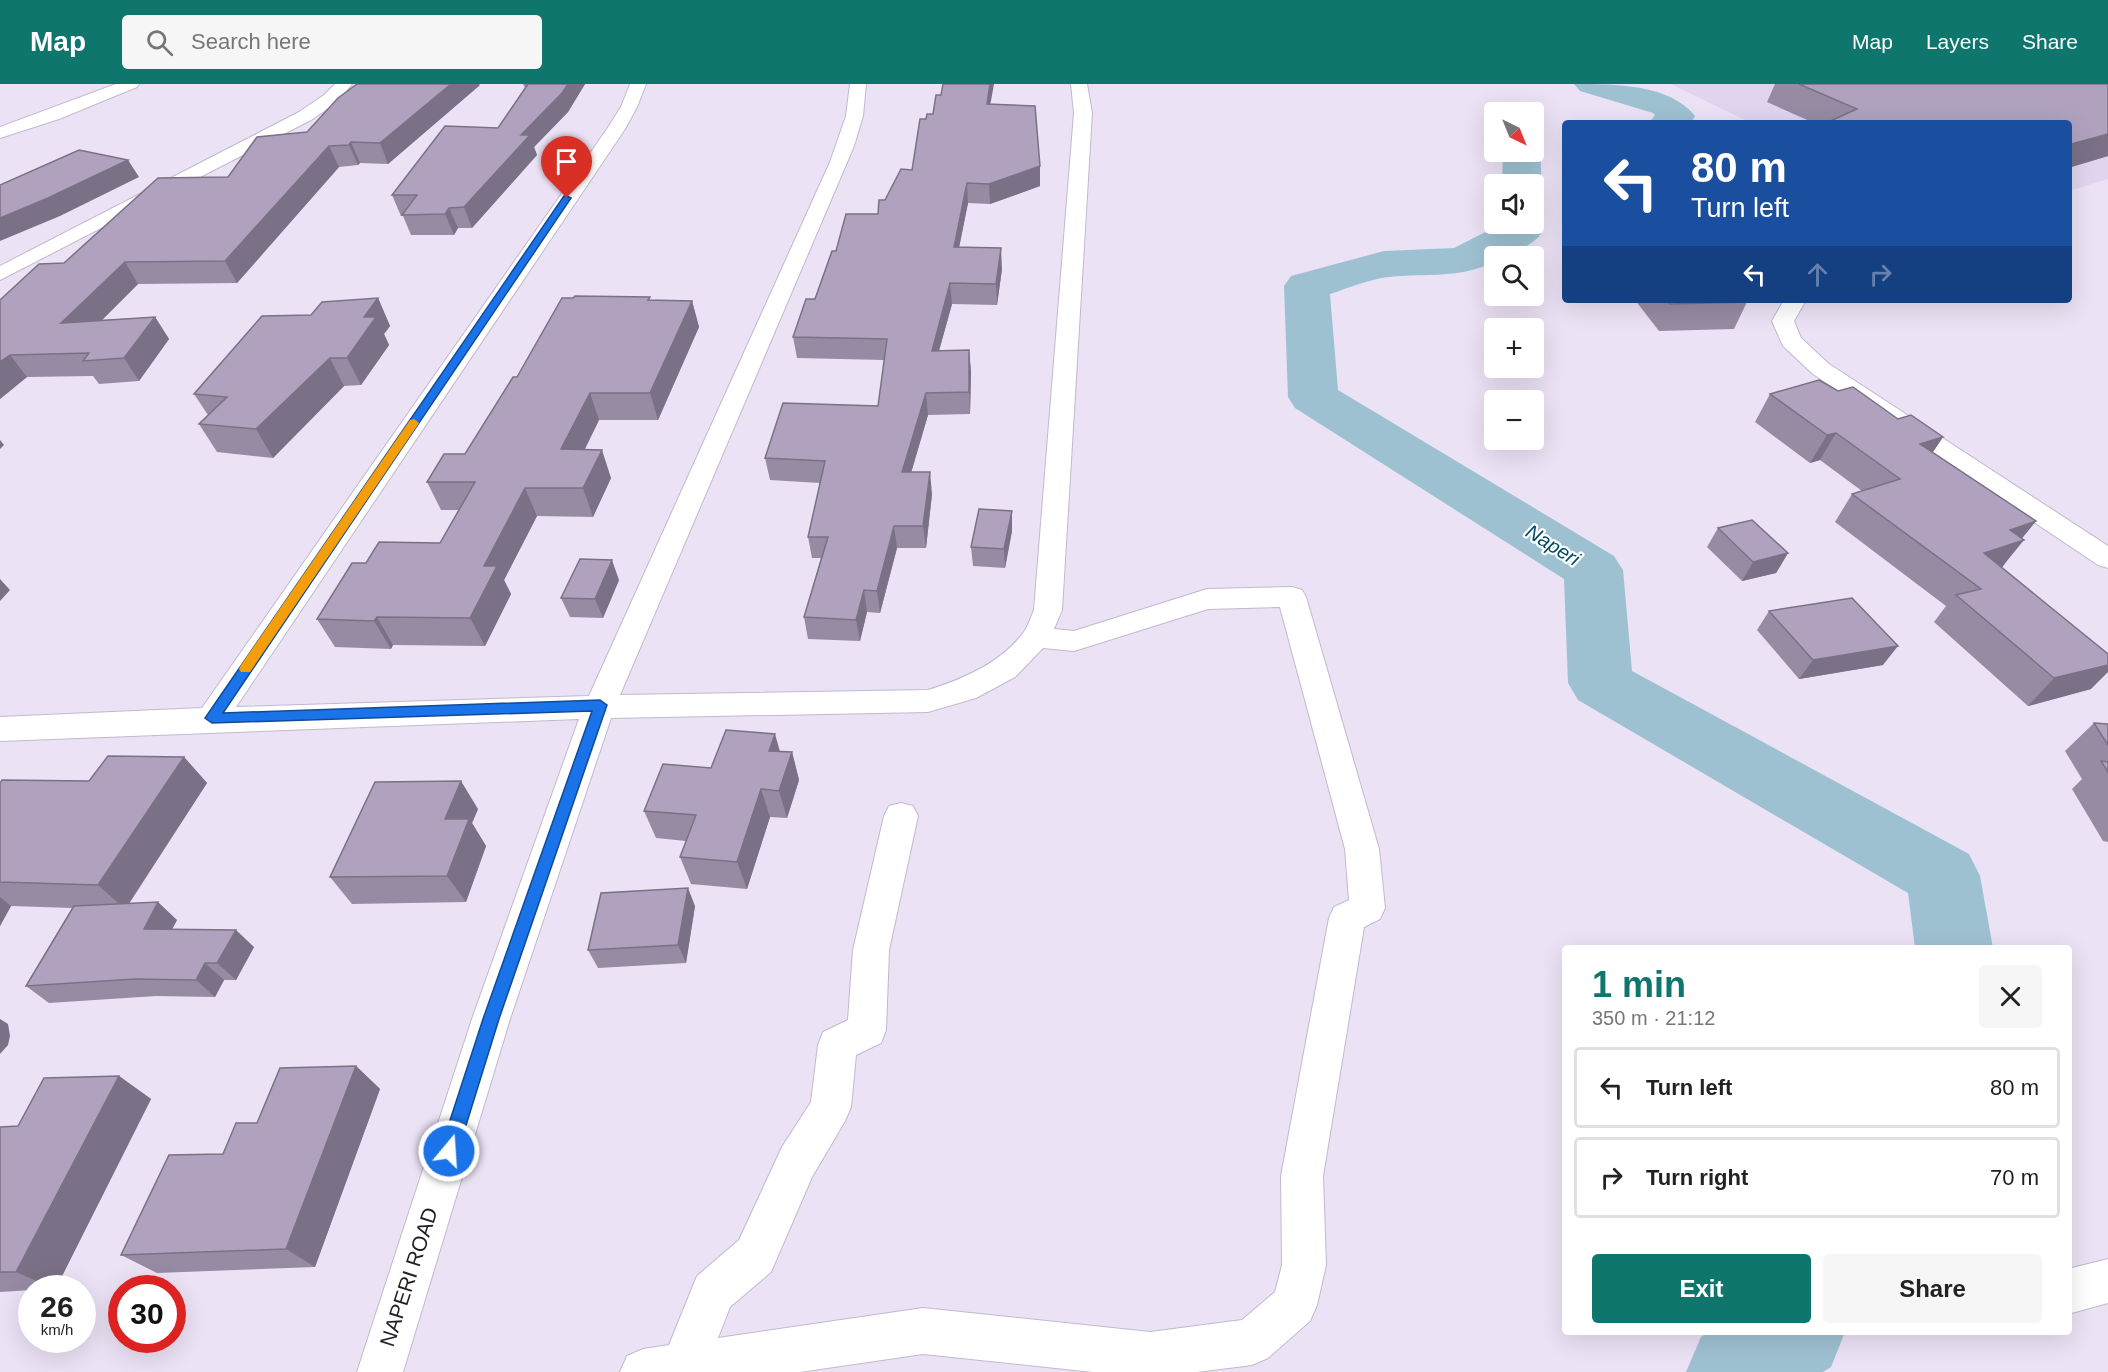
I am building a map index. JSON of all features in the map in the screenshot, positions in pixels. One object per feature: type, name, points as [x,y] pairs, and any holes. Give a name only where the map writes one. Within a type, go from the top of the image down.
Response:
[{"type":"street","points":[[0,133],[131,84]]},
{"type":"street","points":[[0,274],[304,116],[330,99],[344,84]]},
{"type":"street","points":[[212,718],[616,129],[629,107],[638,84]]},
{"type":"street","name":"NAPERI ROAD","points":[[380,1372],[491,1019],[600,705],[820,206],[852,126],[858,104],[858,84]]},
{"type":"street","points":[[0,729],[212,718],[600,705],[928,701],[965,690],[1004,669],[1036,637],[1048,609],[1083,114],[1079,84]]},
{"type":"street","points":[[1794,303],[1783,321],[1791,341],[1821,369],[2108,559]]},
{"type":"street","points":[[644,1372],[923,1331],[1150,1356],[1252,1342],[1294,1305],[1304,1265],[1302,1176],[1347,918],[1367,908],[1362,849],[1292,597],[1207,599],[1074,641],[1036,637]]},
{"type":"street","points":[[684,1365],[713,1292],[755,1256],[797,1162],[831,1107],[837,1046],[867,1030],[871,950],[901,816]]},
{"type":"street","points":[[2072,1291],[2108,1281]]},
{"type":"shaded area","points":[[1671,84],[2045,84],[2108,109],[2108,179],[2072,190],[2072,120],[1745,120]]},
{"type":"building","points":[[357,84],[451,84],[380,143],[351,142],[349,145],[329,146],[225,261],[125,262],[61,323],[155,317],[124,358],[83,361],[89,353],[10,355],[0,362],[0,300],[39,264],[64,263],[158,178],[228,177],[257,137],[307,132],[338,98]]},
{"type":"building","points":[[528,84],[568,84],[521,135],[530,135],[464,207],[449,208],[445,214],[402,215],[417,195],[392,195],[445,126],[498,128]]},
{"type":"building","points":[[943,84],[990,84],[987,104],[1035,106],[1040,166],[989,184],[967,183],[954,247],[1001,248],[996,284],[950,283],[932,351],[969,350],[969,392],[926,393],[902,472],[930,472],[923,526],[894,526],[877,591],[864,590],[856,620],[804,617],[828,537],[808,537],[825,461],[765,458],[783,403],[878,406],[887,339],[793,337],[806,299],[815,299],[832,251],[836,251],[846,214],[878,214],[879,200],[885,200],[901,169],[912,170],[920,119],[926,119],[927,114],[933,114],[936,95],[941,95]]},
{"type":"building","points":[[1799,84],[2108,84],[2108,134],[2072,144],[2072,120],[1833,120],[1857,109]]},
{"type":"building","points":[[79,150],[128,160],[0,218],[0,185]]},
{"type":"building","points":[[575,296],[650,297],[648,300],[692,301],[650,393],[590,393],[561,449],[602,450],[583,488],[525,488],[484,566],[497,566],[470,618],[377,617],[374,621],[317,619],[352,563],[366,563],[379,542],[440,543],[475,482],[427,482],[444,454],[465,454],[513,377],[517,377],[562,298]]},
{"type":"building","points":[[378,298],[364,317],[376,317],[347,358],[330,358],[256,429],[199,424],[227,397],[194,394],[262,316],[311,315],[322,302]]},
{"type":"building","points":[[1819,380],[1838,391],[1853,387],[1898,419],[1911,415],[1943,437],[1920,444],[2036,521],[2010,530],[2024,540],[1984,553],[2108,654],[2108,665],[2054,678],[1956,595],[1981,589],[1852,494],[1900,479],[1836,433],[1827,435],[1770,394]]},
{"type":"building","points":[[979,509],[1012,511],[1004,549],[971,547]]},
{"type":"building","points":[[1752,520],[1788,553],[1753,562],[1718,528]]},
{"type":"building","points":[[580,559],[612,560],[595,599],[561,598]]},
{"type":"building","points":[[1852,598],[1898,646],[1813,660],[1769,611]]},
{"type":"building","points":[[2094,723],[2108,724],[2108,745]]},
{"type":"building","points":[[726,730],[775,734],[769,751],[792,752],[779,791],[761,789],[737,862],[680,857],[696,815],[644,811],[663,764],[711,768]]},
{"type":"building","points":[[108,756],[184,757],[98,885],[0,882],[0,783],[2,780],[89,781]]},
{"type":"building","points":[[2101,761],[2108,762],[2108,772]]},
{"type":"building","points":[[461,781],[445,819],[469,819],[447,876],[330,877],[375,782]]},
{"type":"building","points":[[688,888],[678,945],[588,950],[601,893]]},
{"type":"building","points":[[158,902],[144,929],[236,930],[217,963],[205,963],[196,980],[135,979],[26,986],[74,906]]},
{"type":"building","points":[[356,1066],[286,1249],[121,1255],[169,1155],[223,1154],[236,1123],[257,1123],[280,1068]]},
{"type":"building","points":[[119,1076],[16,1272],[0,1272],[0,1127],[18,1126],[44,1078]]},
{"type":"waterway","name":"Naperi","points":[[1592,84],[1666,105],[1677,116],[1672,120]]},
{"type":"waterway","name":"Naperi","points":[[1522,162],[1522,174]]},
{"type":"waterway","name":"Naperi","points":[[1516,234],[1462,261],[1384,264],[1307,286],[1313,397],[1593,570],[1601,683],[1943,876],[1954,945]]},
{"type":"waterway","name":"Naperi","points":[[1736,1372],[1792,1335]]},
{"type":"slow traffic","points":[[246,669],[414,423]]},
{"type":"route","points":[[449,1151],[491,1019],[600,705],[212,718],[567,198]]}]
